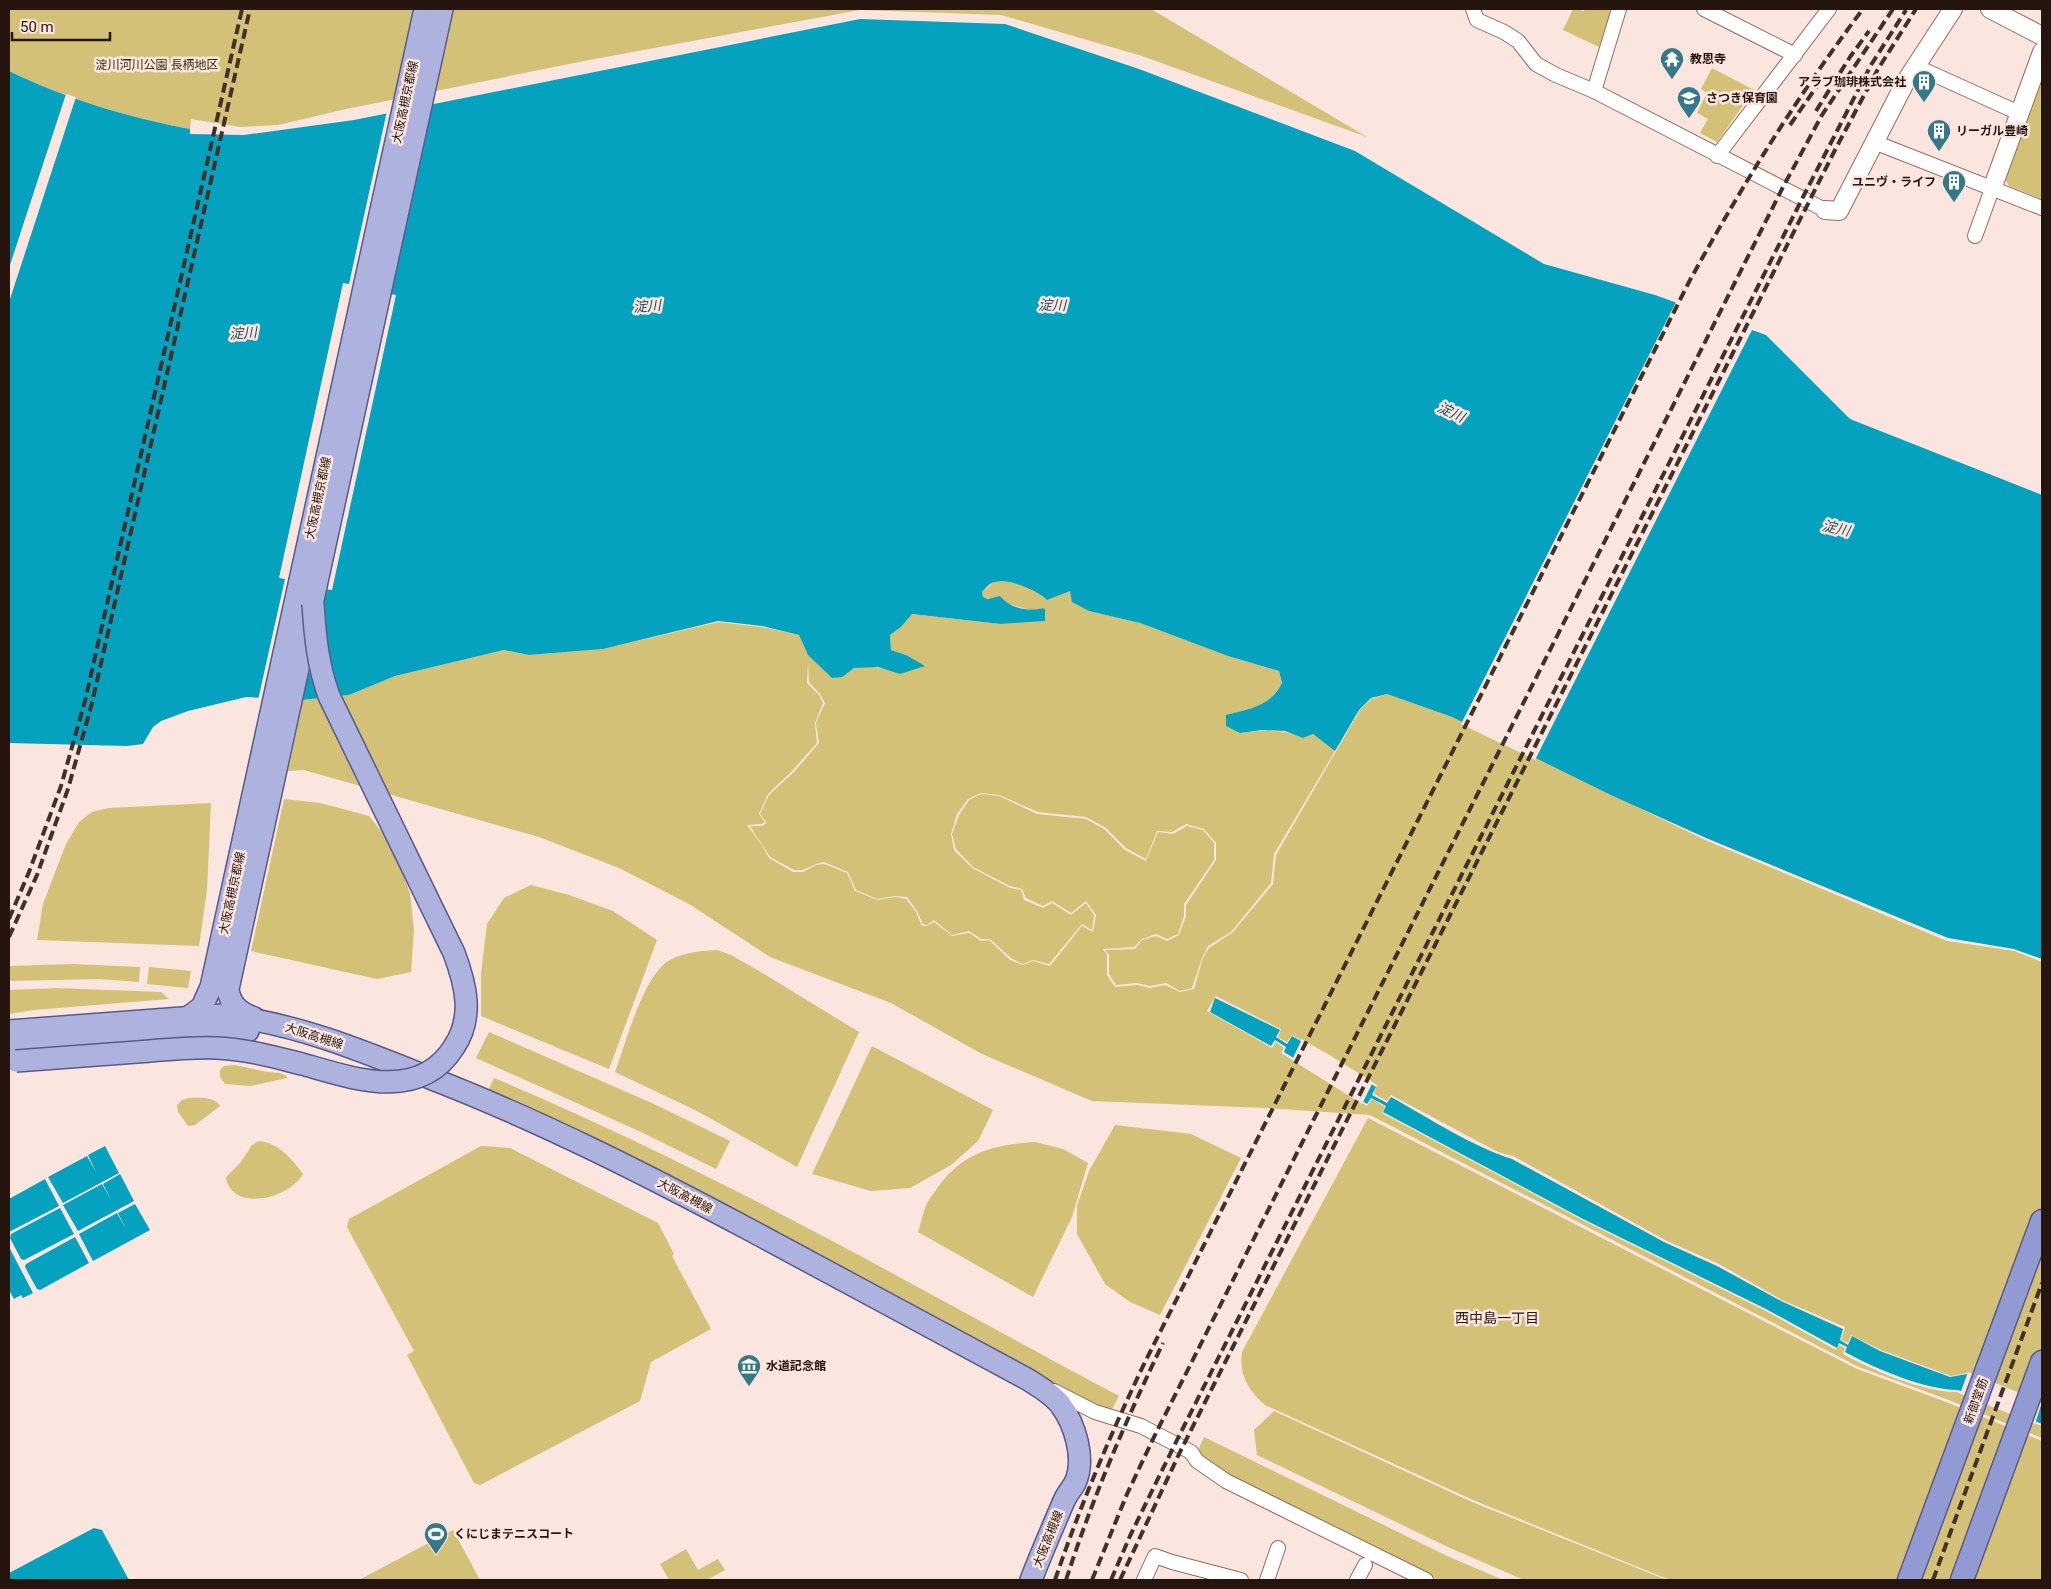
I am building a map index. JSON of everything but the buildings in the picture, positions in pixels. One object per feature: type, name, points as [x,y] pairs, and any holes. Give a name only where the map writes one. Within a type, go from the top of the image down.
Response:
[{"type":"highway","name":"新御堂筋","points":[[1909,1580],[2042,1221]]},
{"type":"highway","points":[[1962,1580],[2042,1362]]},
{"type":"main road","name":"大阪高槻京都線","points":[[220,988],[425,9]]},
{"type":"main road","name":"大阪高槻京都線","points":[[190,1016],[202,1007],[220,988],[312,604],[442,9]]},
{"type":"main road","name":"大阪高槻京都線","points":[[11,1056],[217,1048],[252,1052],[355,1079],[392,1082],[408,1080],[428,1072],[445,1060],[453,1050],[464,1025],[467,1009],[466,990],[461,971],[320,674],[312,604]]},
{"type":"main road","points":[[220,988],[235,1007],[256,1019]]},
{"type":"main road","points":[[220,988],[227,1022]]},
{"type":"main road","points":[[9,1031],[190,1016]]},
{"type":"main road","name":"大阪高槻線","points":[[190,1016],[227,1022],[291,1040],[354,1061],[426,1088],[542,1137],[660,1194],[1016,1385],[1042,1404],[1059,1431],[1066,1456],[1065,1498]]},
{"type":"main road","name":"大阪高槻線","points":[[227,1022],[256,1019],[313,1035],[380,1058],[537,1122],[664,1185],[1026,1379],[1051,1395],[1060,1404],[1067,1416],[1076,1438],[1079,1454],[1078,1471],[1075,1483],[1065,1498],[1031,1580]]},
{"type":"main road","name":"大阪高槻京都線","points":[[11,1056],[227,1022]]},
{"type":"street","points":[[1473,9],[1477,20],[1504,32],[1518,41],[1536,64],[1556,75],[1594,91],[1716,156],[1832,211],[1874,142],[1915,66],[1953,9]]},
{"type":"street","points":[[1594,91],[1619,9]]},
{"type":"street","points":[[1704,9],[1795,55]]},
{"type":"street","points":[[1716,156],[1829,9]]},
{"type":"street","points":[[1990,9],[2042,36]]},
{"type":"street","points":[[1975,236],[2042,52]]},
{"type":"street","points":[[1915,66],[2020,113]]},
{"type":"street","points":[[1874,142],[2042,208]]},
{"type":"street","points":[[1026,1379],[1094,1412],[1141,1426],[1191,1452],[1197,1461],[1226,1480],[1419,1579]]},
{"type":"street","points":[[1267,1580],[1278,1548]]},
{"type":"street","points":[[1144,1580],[1155,1556],[1241,1580]]},
{"type":"street","points":[[1357,1580],[1365,1566]]},
{"type":"green space","name":"淀川河川公園 長柄地区","points":[[9,9],[1151,9],[1367,137],[1142,56],[1001,15],[860,10],[584,61],[346,109],[278,125],[241,127],[191,119],[190,129],[143,119],[97,106],[9,71]]},
{"type":"green space","points":[[1573,9],[1584,11],[1585,9],[1611,10],[1599,47],[1563,30]]},
{"type":"green space","points":[[1712,68],[1754,90],[1717,142],[1700,133],[1708,119],[1697,113],[1707,93],[1701,89]]},
{"type":"green space","points":[[2042,77],[2042,199],[2009,186],[2005,179]]},
{"type":"green space","points":[[995,581],[1009,582],[1030,588],[1047,600],[1071,590],[1089,611],[1140,623],[1228,656],[1279,671],[1282,683],[1272,697],[1266,702],[1244,711],[1227,715],[1240,733],[1272,731],[1303,738],[1313,734],[1335,751],[1274,854],[1271,883],[1231,932],[1208,946],[1202,958],[1192,988],[1180,991],[1166,983],[1150,986],[1137,983],[1116,985],[1109,974],[1109,955],[1105,950],[1135,949],[1142,940],[1156,936],[1167,941],[1179,935],[1186,916],[1186,905],[1216,860],[1216,843],[1204,829],[1186,824],[1172,832],[1157,831],[1146,859],[1126,848],[1106,828],[1086,817],[1038,812],[999,795],[981,793],[968,799],[957,814],[951,834],[954,850],[972,868],[1010,888],[1021,890],[1024,900],[1043,908],[1052,903],[1071,915],[1086,903],[1094,915],[1092,930],[1082,924],[1049,964],[1033,960],[1023,964],[1011,958],[990,939],[981,939],[969,931],[952,935],[934,920],[927,925],[923,924],[917,911],[907,897],[895,896],[877,899],[856,890],[848,872],[824,862],[816,864],[803,870],[794,870],[770,857],[750,826],[762,826],[767,823],[760,814],[769,795],[794,772],[819,743],[816,723],[825,703],[820,694],[809,682],[808,662],[807,683],[819,695],[823,703],[815,723],[817,743],[768,794],[759,814],[765,822],[747,825],[769,858],[793,872],[803,872],[816,865],[824,864],[847,873],[855,891],[877,900],[895,897],[906,899],[916,912],[922,926],[927,926],[934,922],[952,936],[969,933],[981,941],[989,940],[1010,960],[1023,965],[1033,961],[1050,966],[1082,926],[1093,932],[1096,915],[1086,901],[1071,913],[1052,901],[1043,906],[1026,898],[1022,889],[1010,886],[973,867],[956,849],[952,834],[959,815],[969,800],[981,794],[999,796],[1037,814],[1086,819],[1104,829],[1125,850],[1146,861],[1158,832],[1173,834],[1187,826],[1203,830],[1214,843],[1214,860],[1184,904],[1184,916],[1178,934],[1167,939],[1156,934],[1142,939],[1134,947],[1103,949],[1107,955],[1107,975],[1115,987],[1137,985],[1150,988],[1165,985],[1180,992],[1194,989],[1203,958],[1209,948],[1232,933],[1273,884],[1276,855],[1360,710],[1371,699],[1387,694],[1452,717],[1705,840],[1947,941],[2014,951],[2042,962],[2042,1403],[1967,1373],[1951,1376],[1881,1350],[1851,1335],[1848,1343],[1841,1340],[1845,1327],[1782,1300],[1719,1264],[1665,1240],[1513,1156],[1498,1152],[1391,1095],[1387,1101],[1374,1094],[1377,1085],[1328,1054],[1292,1035],[1287,1042],[1278,1037],[1281,1029],[1216,996],[1207,1011],[1272,1048],[1276,1042],[1284,1048],[1281,1053],[1367,1106],[1372,1099],[1385,1107],[1382,1113],[1582,1220],[1764,1310],[1836,1350],[1839,1345],[1845,1348],[1843,1354],[1883,1373],[1915,1385],[1957,1392],[2042,1426],[2042,1438],[1949,1400],[1859,1367],[1370,1115],[1265,1108],[1092,1101],[982,1054],[891,1003],[770,957],[689,904],[619,868],[539,837],[304,770],[288,771],[303,700],[349,695],[395,676],[504,650],[529,655],[603,649],[718,622],[762,627],[799,635],[808,654],[832,678],[859,667],[883,669],[900,674],[906,655],[891,650],[890,635],[901,627],[912,614],[1001,624],[1045,621],[1045,609],[1043,608],[1033,611],[983,597],[982,592]]},
{"type":"green space","points":[[284,799],[320,803],[369,816],[396,850],[410,894],[414,930],[411,972],[377,979],[251,951]]},
{"type":"green space","points":[[211,803],[207,890],[199,946],[37,940],[43,904],[66,844],[79,822],[92,812],[109,808]]},
{"type":"green space","points":[[531,885],[569,895],[613,911],[657,940],[609,1069],[481,1016],[481,973],[487,924],[504,898]]},
{"type":"green space","points":[[717,950],[731,955],[759,971],[859,1032],[797,1167],[699,1112],[615,1072],[640,1002],[654,976],[662,966],[680,955]]},
{"type":"green space","points":[[72,964],[140,967],[139,982],[99,979],[9,981],[9,966]]},
{"type":"green space","points":[[149,967],[191,971],[188,988],[147,984]]},
{"type":"green space","points":[[57,988],[161,992],[169,999],[34,1010],[9,1014],[9,990]]},
{"type":"green space","points":[[489,1032],[654,1104],[730,1141],[716,1169],[639,1131],[476,1058]]},
{"type":"green space","points":[[872,1046],[993,1110],[978,1141],[951,1165],[910,1188],[871,1191],[812,1174]]},
{"type":"green space","points":[[235,1065],[280,1073],[287,1076],[287,1078],[250,1086],[225,1084],[220,1077],[220,1070],[224,1066]]},
{"type":"green space","points":[[494,1078],[654,1150],[732,1189],[1119,1396],[1110,1413],[488,1091]]},
{"type":"green space","points":[[189,1098],[210,1099],[220,1106],[195,1125],[188,1126],[178,1112],[177,1105],[182,1100]]},
{"type":"green space","points":[[1368,1118],[1857,1369],[1946,1402],[2042,1441],[2042,1580],[1670,1580],[1473,1500],[1265,1405],[1249,1388],[1246,1382],[1242,1368],[1242,1352]]},
{"type":"green space","points":[[1115,1125],[1191,1134],[1241,1158],[1160,1315],[1130,1302],[1105,1284],[1077,1234],[1077,1206],[1089,1171]]},
{"type":"green space","points":[[259,1141],[279,1148],[290,1157],[303,1174],[296,1183],[273,1196],[249,1198],[238,1195],[230,1188],[226,1177],[241,1162],[252,1145]]},
{"type":"green space","points":[[1035,1142],[1063,1149],[1088,1163],[1072,1217],[1033,1297],[918,1232],[927,1203],[948,1175],[958,1166],[969,1158],[993,1148]]},
{"type":"green space","points":[[481,1146],[510,1148],[658,1223],[674,1254],[672,1256],[711,1329],[651,1362],[640,1401],[480,1485],[474,1483],[407,1355],[414,1351],[347,1227],[349,1219]]},
{"type":"green space","points":[[1274,1411],[1472,1502],[1667,1580],[1524,1580],[1450,1548],[1257,1455],[1254,1430]]},
{"type":"green space","points":[[1204,1437],[1445,1555],[1503,1580],[1439,1580],[1364,1545],[1224,1473],[1197,1453]]},
{"type":"green space","name":"くにじまテニスコート","points":[[453,1530],[480,1580],[359,1580]]},
{"type":"green space","points":[[686,1549],[698,1570],[718,1559],[725,1570],[707,1580],[669,1580],[660,1564]]},
{"type":"water","name":"淀川","points":[[860,19],[1005,24],[1139,69],[1355,151],[1544,264],[1655,295],[1766,335],[1850,419],[2042,495],[2042,959],[2014,949],[1948,938],[1706,838],[1613,796],[1452,717],[1387,694],[1371,698],[1359,710],[1335,751],[1313,734],[1303,738],[1285,731],[1262,730],[1240,733],[1226,726],[1226,715],[1266,702],[1282,683],[1279,671],[1228,656],[1140,623],[1089,611],[1072,602],[1070,591],[1047,600],[1030,589],[1015,583],[1001,581],[991,583],[982,592],[983,597],[988,599],[1000,596],[1009,604],[1020,608],[1043,608],[1045,609],[1045,621],[1001,624],[912,614],[901,627],[890,635],[891,650],[906,655],[925,666],[900,674],[878,667],[854,668],[842,677],[832,678],[808,655],[799,635],[762,626],[718,621],[603,649],[529,655],[504,650],[395,676],[349,695],[302,700],[246,697],[188,711],[161,721],[153,727],[143,744],[127,746],[9,743],[9,71],[97,106],[143,119],[190,129],[190,134],[244,135],[354,120]]},
{"type":"water","points":[[1215,998],[1280,1030],[1276,1037],[1287,1044],[1292,1036],[1327,1056],[1376,1087],[1372,1095],[1387,1103],[1391,1097],[1481,1147],[1512,1159],[1664,1242],[1717,1266],[1781,1301],[1843,1329],[1840,1340],[1848,1345],[1852,1336],[1880,1351],[1950,1377],[1967,1374],[2042,1404],[2042,1424],[1958,1390],[1915,1382],[1870,1365],[1845,1352],[1847,1347],[1839,1343],[1837,1348],[1766,1309],[1583,1219],[1383,1112],[1386,1106],[1371,1098],[1367,1104],[1284,1052],[1286,1047],[1275,1040],[1271,1046],[1210,1012]]},
{"type":"water","points":[[105,1146],[119,1173],[63,1203],[48,1177],[87,1156],[96,1172],[88,1155]]},
{"type":"water","points":[[120,1174],[134,1201],[78,1231],[63,1205],[102,1184],[111,1200],[103,1184]]},
{"type":"water","points":[[45,1179],[59,1206],[9,1232],[9,1199]]},
{"type":"water","points":[[135,1204],[150,1230],[93,1261],[79,1234],[117,1213],[126,1229],[118,1213]]},
{"type":"water","points":[[60,1208],[74,1234],[24,1260],[21,1259],[10,1238],[11,1234]]},
{"type":"water","points":[[75,1237],[89,1263],[40,1290],[37,1289],[25,1267],[26,1264]]},
{"type":"water","points":[[9,1247],[33,1293],[23,1298],[21,1295],[14,1299],[9,1290]]},
{"type":"water","points":[[94,1528],[102,1530],[129,1580],[9,1580],[9,1573]]},
{"type":"pier","points":[[66,94],[76,97],[9,302],[9,268]]},
{"type":"pier","points":[[430,102],[388,294],[396,295],[332,590],[324,589],[323,700],[308,670],[298,702],[258,700],[285,579],[279,578],[343,283],[349,284],[387,111]]},
{"type":"pier","points":[[1677,300],[1753,328],[1535,760],[1461,724]]},
{"type":"pier","points":[[1302,1039],[1373,1082],[1362,1104],[1292,1060]]},
{"type":"pier","points":[[1968,1372],[2042,1402],[2035,1424],[1960,1394]]},
{"type":"railway","points":[[9,919],[29,872],[61,786],[85,701],[242,9]]},
{"type":"railway","points":[[9,937],[37,875],[68,789],[92,703],[250,9]]},
{"type":"railway","points":[[1055,1580],[1097,1470],[1145,1362],[1689,282],[1771,142],[1863,9]]},
{"type":"railway","points":[[1092,1580],[1127,1494],[1154,1437],[1783,187],[1822,115],[1893,9]]},
{"type":"railway","points":[[1120,1580],[1180,1452],[1835,150],[1878,69],[1916,9]]},
{"type":"railway","points":[[1111,1580],[1130,1536],[1173,1448],[1803,197],[1871,65],[1906,10]]},
{"type":"railway","points":[[1816,111],[1869,31]]},
{"type":"railway","points":[[1790,125],[1824,76]]},
{"type":"railway","points":[[1933,1580],[2042,1283]]},
{"type":"railway","points":[[1066,1580],[1110,1460],[1163,1343]]},
{"type":"place","name":"教恩寺","points":[[1672,80]]},
{"type":"place","name":"アラブ珈琲株式会社","points":[[1924,103]]},
{"type":"place","name":"さつき保育園","points":[[1689,119]]},
{"type":"place","name":"リーガル豊崎","points":[[1939,152]]},
{"type":"place","name":"ユニヴ・ライフ","points":[[1954,203]]},
{"type":"place","name":"水道記念館","points":[[749,1387]]},
{"type":"place","name":"くにじまテニスコート","points":[[436,1555]]},
{"type":"district","name":"西中島一丁目","points":[[1497,1318]]}]
